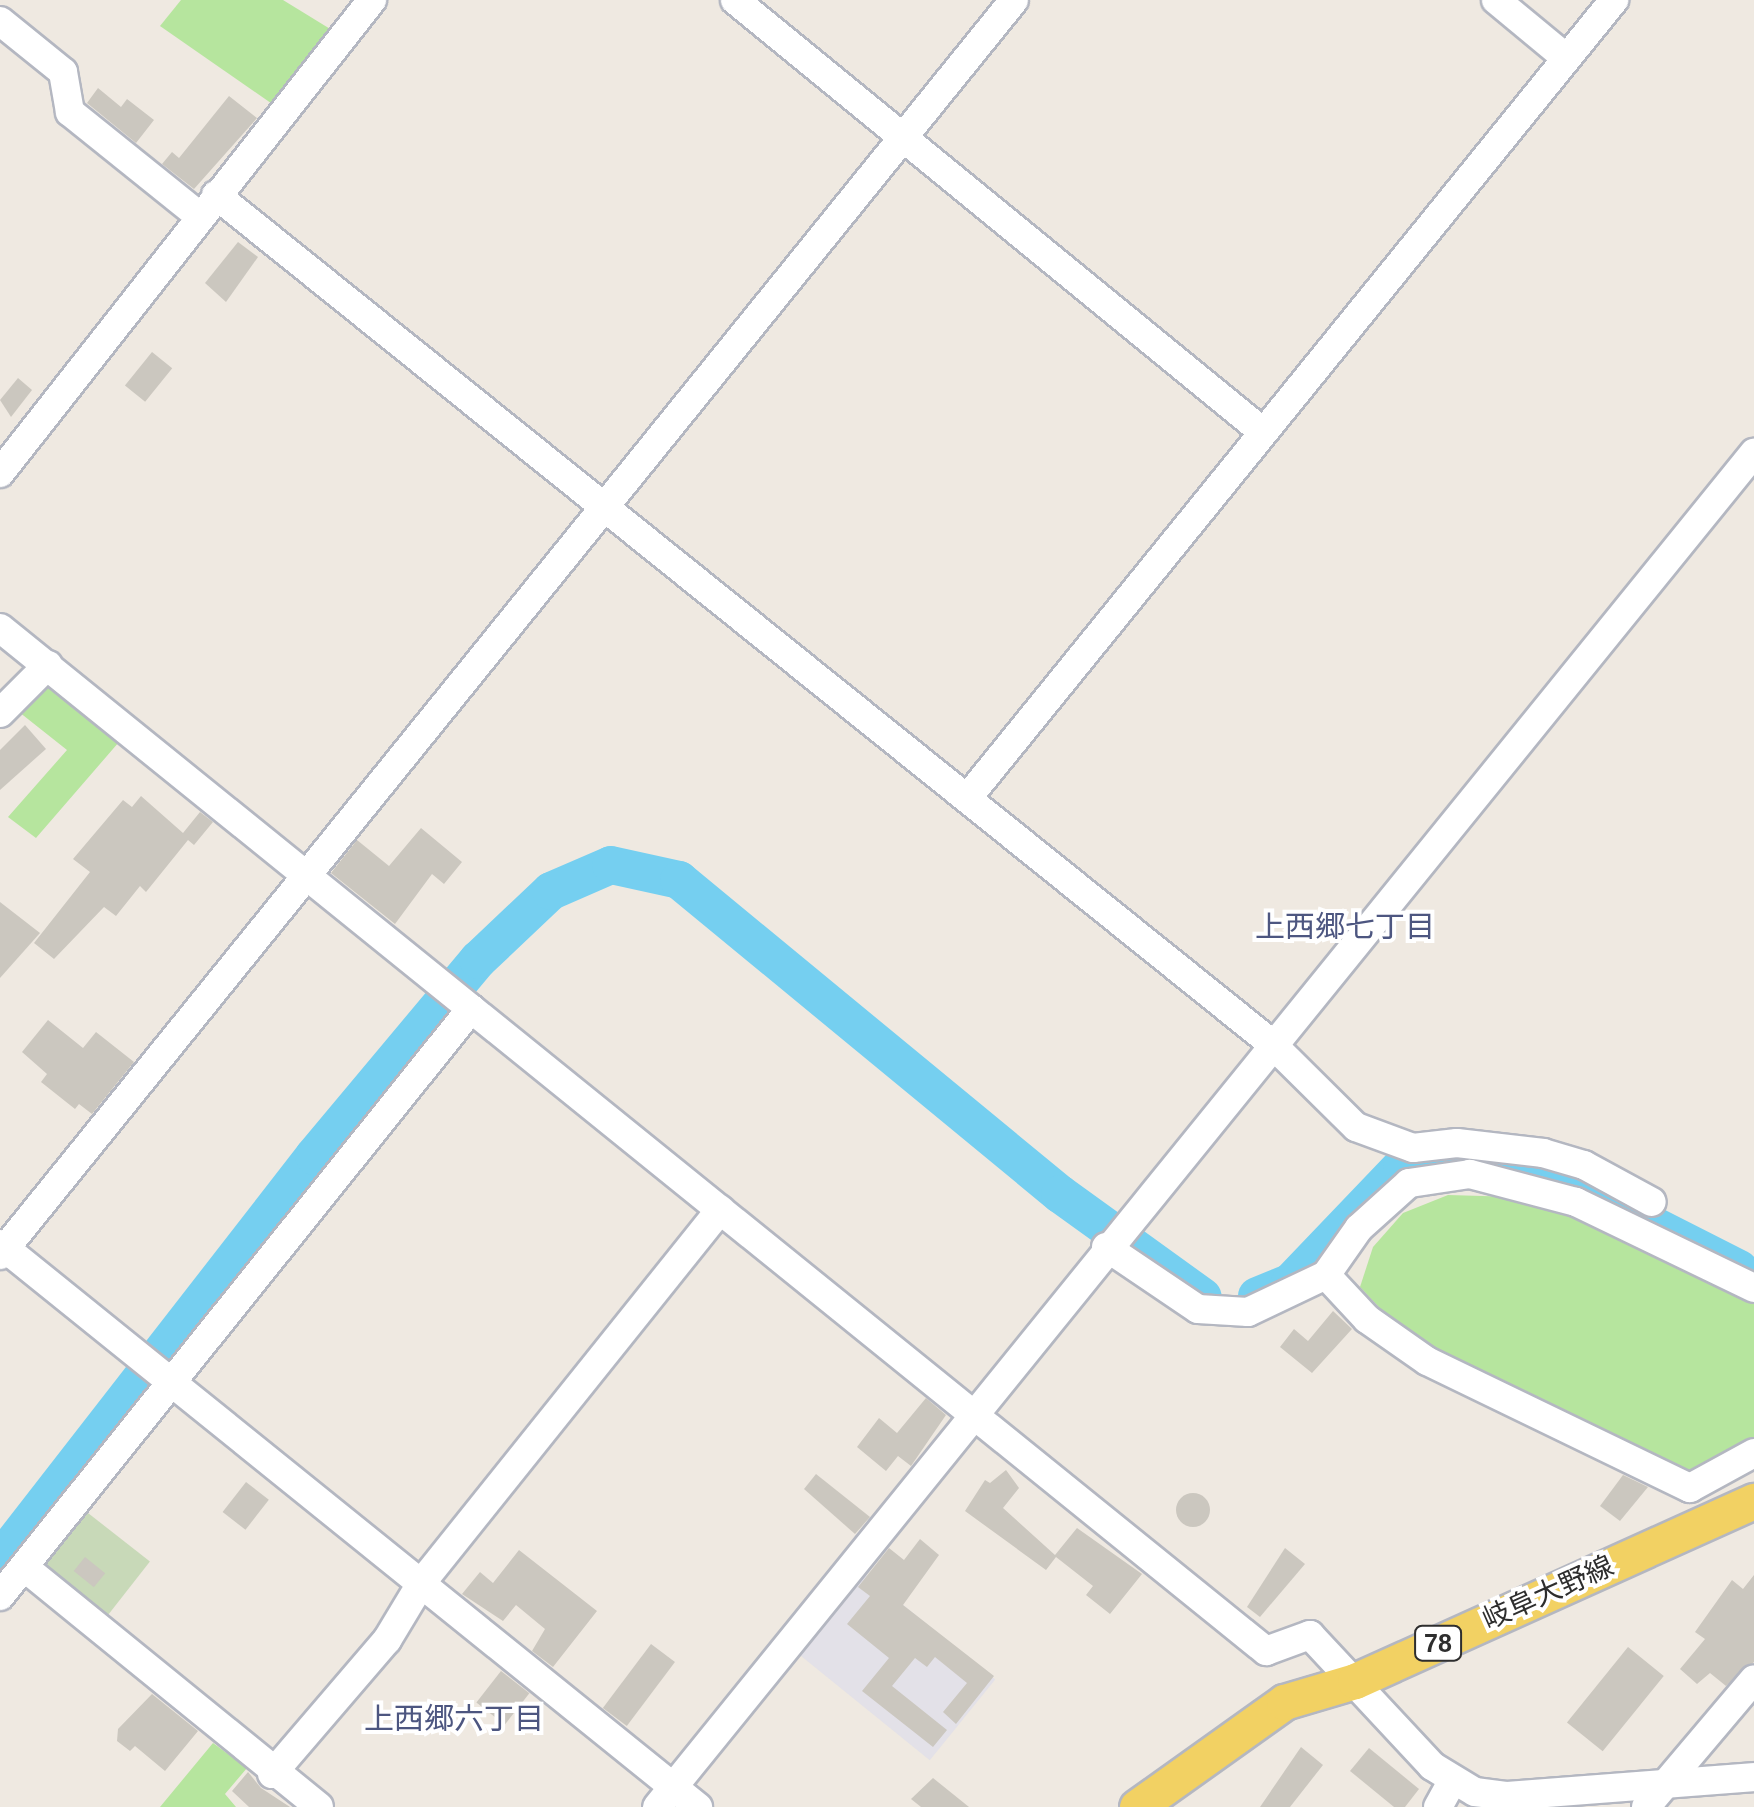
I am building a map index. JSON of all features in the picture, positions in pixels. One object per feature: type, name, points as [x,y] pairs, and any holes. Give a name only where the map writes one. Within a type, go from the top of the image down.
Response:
[{"type":"main road","name":"岐阜大野線","points":[[1137,1807],[1284,1702],[1355,1681],[1748,1510]]},
{"type":"street","points":[[0,473],[372,0]]},
{"type":"street","points":[[734,0],[1263,432]]},
{"type":"street","points":[[698,1807],[666,1796],[422,1582],[142,1354],[2,1249],[899,135],[1014,0]]},
{"type":"street","points":[[1496,0],[1566,57]]},
{"type":"street","points":[[969,796],[1614,0]]},
{"type":"street","points":[[0,21],[63,72],[70,112],[207,205],[604,502],[1270,1042],[1356,1127],[1414,1148],[1457,1143],[1543,1152],[1584,1165],[1652,1202]]},
{"type":"street","points":[[666,1796],[1270,1042],[1754,453]]},
{"type":"street","points":[[0,628],[308,872],[467,1006],[1266,1651],[1310,1635],[1432,1766],[1453,1780],[1476,1792],[1514,1801],[1669,1778],[1754,1776]]},
{"type":"street","points":[[0,712],[48,665]]},
{"type":"street","points":[[0,1596],[467,1006]]},
{"type":"street","points":[[1106,1247],[1198,1309],[1248,1312],[1326,1275],[1359,1228],[1409,1183],[1470,1174],[1521,1182],[1576,1202],[1754,1288]]},
{"type":"street","points":[[272,1774],[387,1640],[422,1582],[720,1210]]},
{"type":"street","points":[[1326,1275],[1368,1320],[1427,1362],[1690,1488],[1754,1453]]},
{"type":"street","points":[[24,1567],[272,1774],[318,1807]]},
{"type":"street","points":[[1646,1807],[1754,1679]]},
{"type":"street","points":[[1438,1807],[1453,1780]]},
{"type":"shaded area","points":[[860,1570],[995,1680],[930,1760],[795,1651]]},
{"type":"green space","points":[[181,0],[283,0],[340,35],[278,108],[160,26]]},
{"type":"green space","points":[[43,678],[119,742],[36,838],[8,817],[67,750],[14,708]]},
{"type":"green space","points":[[1448,1195],[1517,1197],[1670,1254],[1754,1297],[1754,1445],[1703,1483],[1405,1335],[1360,1287],[1373,1247],[1403,1213]]},
{"type":"green space","points":[[79,1506],[150,1561],[103,1622],[32,1567]]},
{"type":"green space","points":[[213,1743],[247,1768],[225,1794],[236,1807],[160,1807]]},
{"type":"building","points":[[98,88],[121,107],[127,99],[154,120],[136,143],[87,103]]},
{"type":"building","points":[[229,96],[257,118],[194,189],[162,164],[172,152],[179,158]]},
{"type":"building","points":[[238,242],[258,257],[226,302],[205,283]]},
{"type":"building","points":[[152,352],[172,368],[145,402],[125,385]]},
{"type":"building","points":[[18,378],[32,390],[11,417],[0,400]]},
{"type":"building","points":[[25,725],[46,749],[0,790],[0,750]]},
{"type":"building","points":[[141,796],[183,833],[200,812],[213,822],[194,845],[188,840],[146,892],[140,886],[116,916],[104,907],[54,959],[34,943],[90,872],[73,859],[123,800],[132,807]]},
{"type":"building","points":[[421,828],[462,862],[444,884],[432,874],[395,924],[331,873],[357,840],[389,866]]},
{"type":"building","points":[[0,902],[40,933],[0,978]]},
{"type":"building","points":[[48,1020],[83,1048],[96,1032],[134,1062],[92,1114],[79,1104],[75,1109],[41,1082],[47,1074],[22,1052]]},
{"type":"building","points":[[1333,1311],[1352,1329],[1312,1373],[1280,1347],[1294,1329],[1308,1341]]},
{"type":"building","points":[[926,1398],[946,1415],[911,1466],[898,1456],[886,1471],[857,1447],[879,1418],[897,1433]]},
{"type":"building","points":[[1006,1470],[1019,1488],[1003,1508],[1055,1555],[1077,1528],[1142,1574],[1110,1614],[1086,1595],[1093,1586],[1056,1557],[1046,1570],[965,1511],[985,1480],[990,1483]]},
{"type":"building","points":[[816,1474],[870,1517],[855,1534],[804,1489]]},
{"type":"building","points":[[1623,1475],[1648,1487],[1620,1521],[1600,1506]]},
{"type":"building","points":[[246,1482],[269,1500],[245,1530],[223,1512]]},
{"type":"building","points":[[1193,1493],[1205,1498],[1210,1510],[1205,1522],[1193,1527],[1181,1522],[1176,1510],[1181,1498]]},
{"type":"building","points":[[920,1539],[939,1555],[903,1605],[994,1676],[956,1724],[943,1712],[967,1683],[935,1657],[927,1667],[915,1658],[892,1686],[947,1730],[933,1747],[862,1691],[889,1658],[847,1624],[870,1596],[858,1587],[889,1548],[904,1560]]},
{"type":"building","points":[[1285,1548],[1305,1564],[1260,1617],[1247,1607]]},
{"type":"building","points":[[519,1550],[597,1611],[553,1667],[532,1651],[545,1629],[516,1605],[503,1621],[462,1594],[480,1572],[493,1583]]},
{"type":"building","points":[[85,1557],[105,1573],[94,1587],[74,1571]]},
{"type":"building","points":[[1754,1575],[1754,1662],[1726,1686],[1710,1673],[1697,1684],[1680,1669],[1705,1639],[1695,1632],[1732,1580],[1743,1589]]},
{"type":"building","points":[[651,1644],[675,1662],[627,1726],[603,1708]]},
{"type":"building","points":[[1628,1647],[1664,1676],[1603,1751],[1567,1722]]},
{"type":"building","points":[[501,1671],[529,1693],[505,1725],[476,1703]]},
{"type":"building","points":[[152,1694],[198,1731],[165,1771],[135,1746],[130,1751],[117,1741],[118,1729]]},
{"type":"building","points":[[1301,1747],[1323,1765],[1290,1807],[1260,1807]]},
{"type":"building","points":[[1369,1748],[1419,1789],[1405,1807],[1394,1807],[1350,1771]]},
{"type":"building","points":[[248,1772],[261,1788],[290,1807],[249,1807],[232,1791]]},
{"type":"building","points":[[933,1778],[969,1807],[921,1807],[911,1799]]},
{"type":"waterway","points":[[0,1560],[314,1156],[478,960],[551,891],[611,865],[679,880],[1060,1194],[1203,1297]]},
{"type":"waterway","points":[[1257,1296],[1290,1283],[1402,1166],[1480,1157],[1560,1178],[1739,1269]]},
{"type":"district","name":"上西郷七丁目","points":[[1345,927]]},
{"type":"district","name":"上西郷六丁目","points":[[454,1719]]}]
